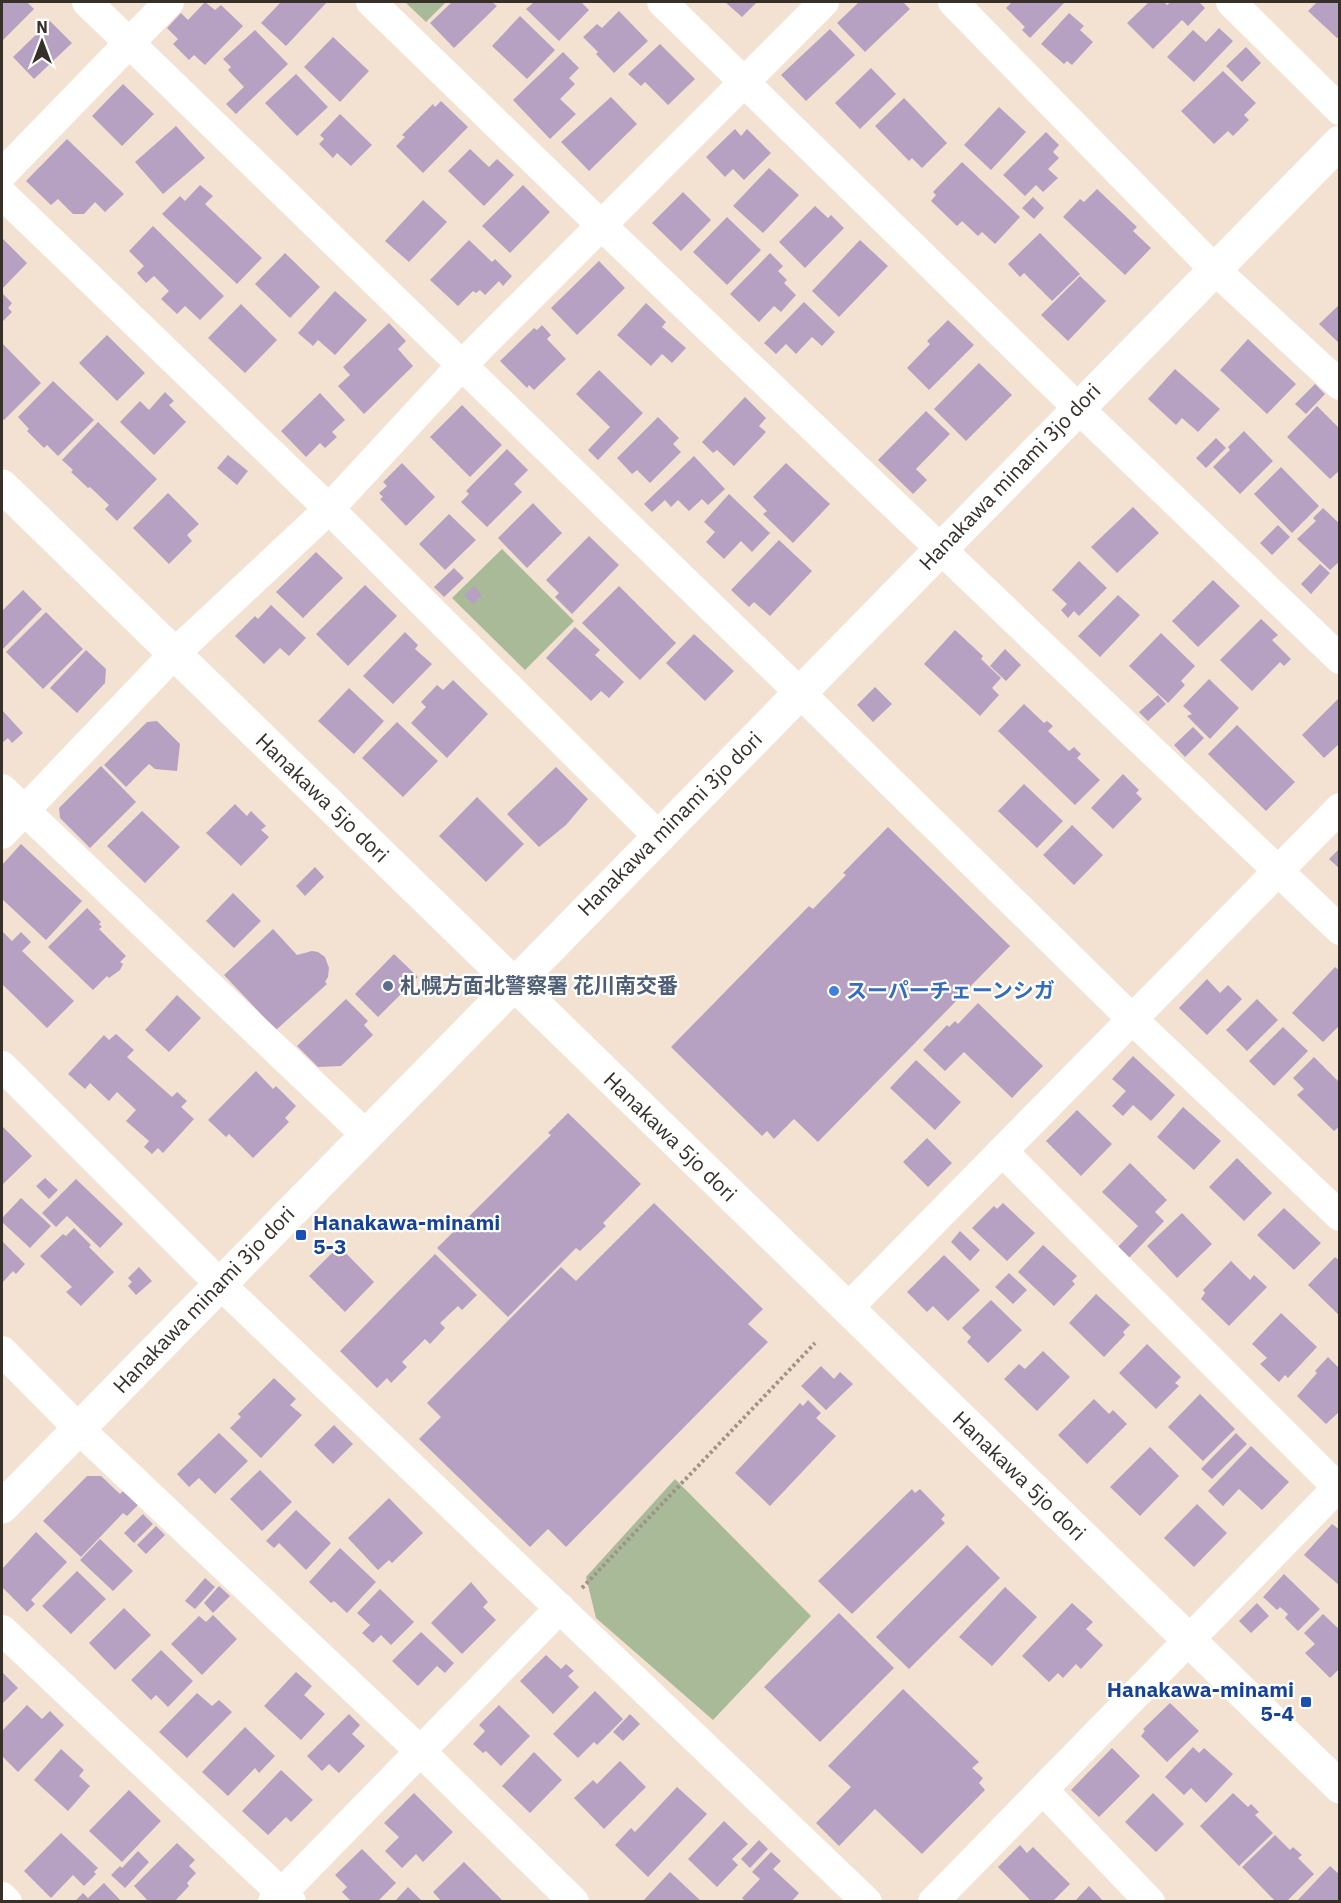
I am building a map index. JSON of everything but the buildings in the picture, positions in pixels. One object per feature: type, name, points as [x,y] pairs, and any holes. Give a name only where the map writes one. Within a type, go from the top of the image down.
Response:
[{"type":"street","points":[[87,2],[799,692],[1132,1019],[1340,1216]]},
{"type":"street","points":[[2,174],[169,2]]},
{"type":"street","points":[[371,2],[601,225],[1340,930]]},
{"type":"street","points":[[662,2],[1078,408],[1340,658]]},
{"type":"street","points":[[2,834],[174,654],[329,509],[461,366],[824,2]]},
{"type":"street","points":[[953,2],[1214,269],[1340,385]]},
{"type":"street","points":[[1231,2],[1340,110]]},
{"type":"street","name":"Hanakawa minami 3jo dori","points":[[2,1508],[1340,142]]},
{"type":"street","points":[[2,194],[329,509],[658,836]]},
{"type":"street","name":"Hanakawa 5jo dori","points":[[2,486],[1340,1787]]},
{"type":"street","points":[[2,789],[23,812],[366,1134]]},
{"type":"street","points":[[847,1308],[1340,808]]},
{"type":"street","points":[[2,1066],[220,1284],[570,1600],[867,1902]]},
{"type":"street","points":[[933,1902],[1339,1487],[1002,1150]]},
{"type":"street","points":[[2,1351],[79,1429],[420,1751],[574,1902]]},
{"type":"street","points":[[2,1630],[282,1899],[420,1751],[570,1600]]},
{"type":"street","points":[[1043,1790],[1150,1902]]},
{"type":"street","points":[[2,1897],[7,1902]]},
{"type":"path","points":[[570,1600],[815,1343]]},
{"type":"green space","points":[[405,2],[446,2],[426,22]]},
{"type":"green space","points":[[502,549],[574,621],[525,670],[452,598]]},
{"type":"green space","points":[[675,1479],[811,1616],[713,1720],[596,1618],[586,1577]]},
{"type":"place","name":"札幌方面北警察署 花川南交番","points":[[388,986]]},
{"type":"place","name":"スーパーチェーンシガ","points":[[834,991]]},
{"type":"place","name":"Hanakawa-minami 5-3","points":[[301,1235]]},
{"type":"place","name":"Hanakawa-minami 5-4","points":[[1306,1702]]}]
